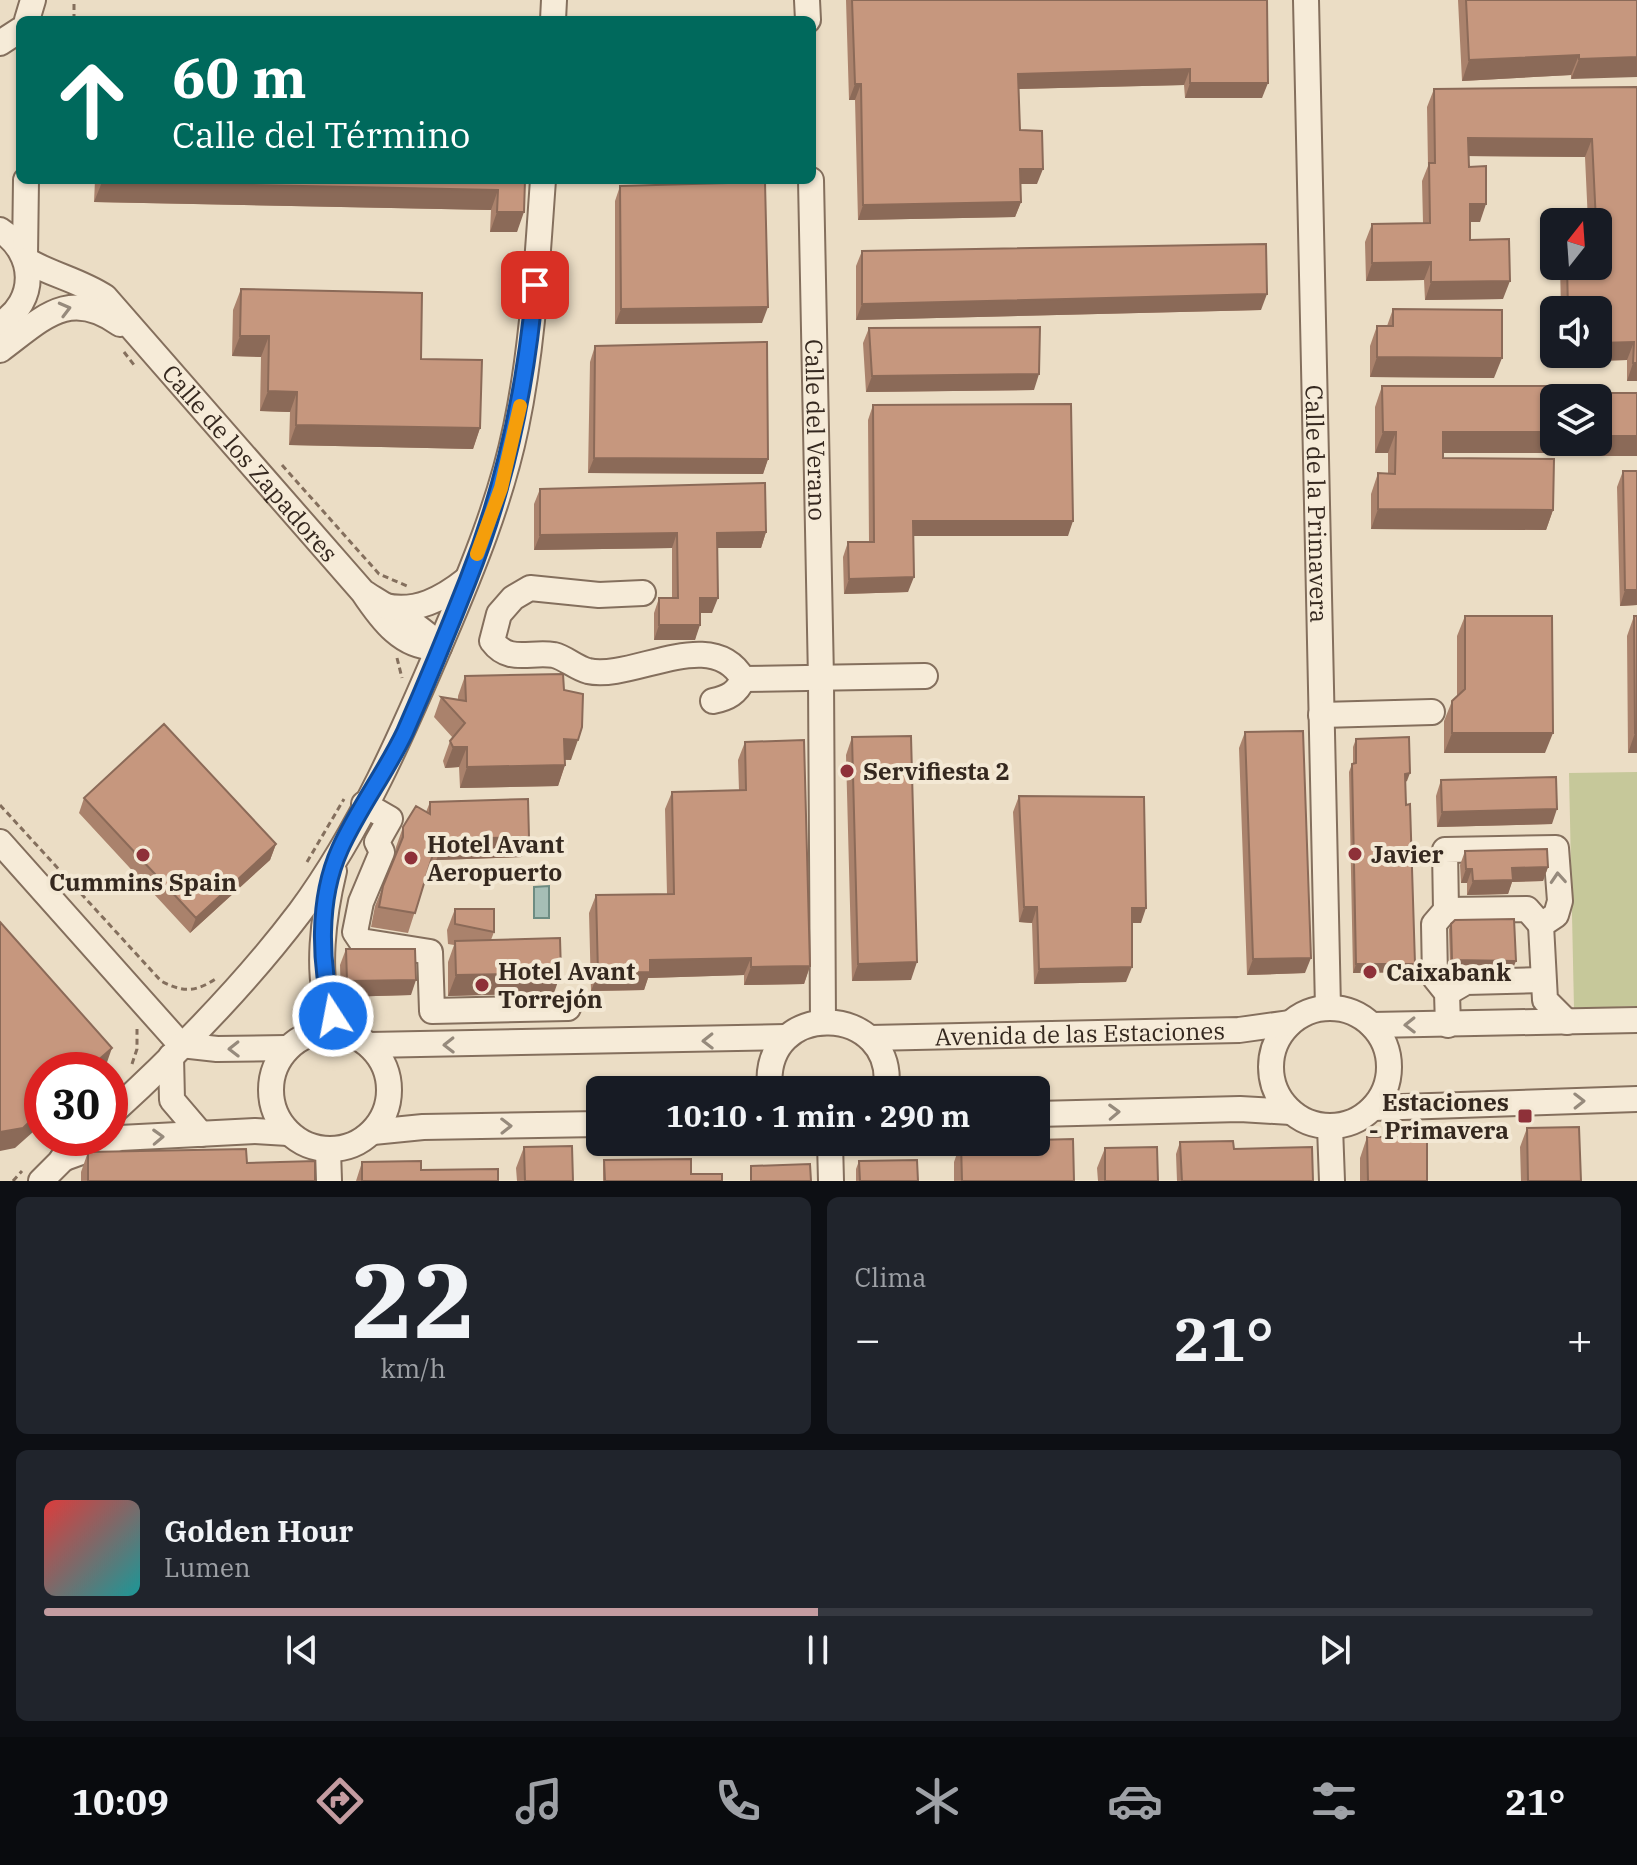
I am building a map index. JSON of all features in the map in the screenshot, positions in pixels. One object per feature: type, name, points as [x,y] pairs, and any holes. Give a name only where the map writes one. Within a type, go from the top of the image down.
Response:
[{"type":"street","name":"Calle de la Primavera","points":[[1306,0],[1328,1008]]},
{"type":"street","points":[[0,43],[16,28]]},
{"type":"street","points":[[0,348],[21,305],[29,275],[26,258],[26,184]]},
{"type":"street","points":[[373,1132],[384,1115],[390,1089],[386,1068],[333,1016],[325,986],[323,916],[356,797],[404,734],[412,685],[439,647],[501,488],[519,413],[530,346],[543,184]]},
{"type":"street","name":"Calle del Verano","points":[[811,184],[821,679],[823,1021]]},
{"type":"street","points":[[0,230],[16,242],[26,258]]},
{"type":"street","name":"Calle de los Zapadores","points":[[26,258],[51,274],[88,286],[105,297],[129,341]]},
{"type":"street","points":[[0,324],[21,305]]},
{"type":"street","name":"Calle de los Zapadores","points":[[0,348],[59,309],[78,306],[110,317],[363,592],[397,645],[412,685]]},
{"type":"street","points":[[385,606],[401,610],[420,606],[449,594],[468,579]]},
{"type":"street","points":[[643,593],[599,595],[530,588],[513,598],[499,614],[492,641],[499,651],[518,656],[554,655],[588,671],[612,670],[663,657],[716,656],[736,667],[743,679]]},
{"type":"street","name":"Calle de los Zapadores","points":[[363,592],[404,622],[430,634],[439,647]]},
{"type":"street","points":[[397,645],[439,647]]},
{"type":"street","points":[[743,679],[925,676]]},
{"type":"street","points":[[713,701],[726,699],[738,689],[743,679]]},
{"type":"street","points":[[1321,715],[1432,712]]},
{"type":"street","points":[[356,797],[390,819],[377,842],[382,852],[361,902],[355,932],[361,941],[430,952],[432,1011],[568,1008]]},
{"type":"street","points":[[0,842],[176,1050],[172,1100],[201,1134]]},
{"type":"street","points":[[1448,1025],[1447,993],[1435,978],[1434,924],[1446,910],[1445,850],[1556,848],[1560,901],[1556,915],[1541,925]]},
{"type":"street","points":[[128,1097],[230,998],[300,911],[339,852]]},
{"type":"street","points":[[1446,910],[1527,909],[1541,925],[1545,1000],[1567,1022]]},
{"type":"street","points":[[1447,993],[1466,982],[1542,980]]},
{"type":"street","points":[[1328,1008],[1355,1013],[1372,1025],[1385,1043],[1389,1063],[1384,1091],[1373,1108],[1351,1123],[1330,1127],[1309,1123],[1291,1112],[1275,1090],[1270,1070],[1277,1039],[1290,1023],[1308,1012],[1328,1008]]},
{"type":"street","points":[[1372,1025],[1637,1020]]},
{"type":"street","points":[[771,1076],[772,1058],[786,1037],[803,1026],[823,1021],[853,1026],[870,1038],[885,1062],[886,1076]]},
{"type":"street","name":"Avenida de las Estaciones","points":[[870,1038],[1239,1030],[1290,1023]]},
{"type":"street","points":[[586,1124],[423,1127],[373,1132],[348,1147],[328,1150],[305,1144],[288,1133],[274,1112],[270,1091],[274,1067],[287,1048],[306,1035],[326,1030],[360,1040],[786,1037]]},
{"type":"street","points":[[176,1050],[287,1048]]},
{"type":"street","points":[[1373,1108],[1637,1099]]},
{"type":"street","points":[[1050,1114],[1240,1109],[1291,1112]]},
{"type":"street","points":[[1330,1127],[1332,1181]]},
{"type":"street","points":[[62,1159],[120,1138],[288,1133]]},
{"type":"street","points":[[328,1150],[329,1181]]},
{"type":"street","points":[[41,1181],[65,1156]]},
{"type":"street","points":[[830,1156],[831,1181]]},
{"type":"path","points":[[129,341],[135,365]]},
{"type":"path","points":[[279,462],[379,574],[407,586]]},
{"type":"path","points":[[397,645],[412,685]]},
{"type":"path","points":[[304,868],[356,797]]},
{"type":"path","points":[[0,805],[161,981],[187,990],[199,989],[218,977]]},
{"type":"path","points":[[128,1069],[137,1049],[135,1020]]},
{"type":"green space","points":[[1637,772],[1637,1006],[1574,1009],[1569,773]]},
{"type":"shaded area","points":[[549,886],[549,918],[534,918],[534,887]]},
{"type":"building","points":[[852,0],[1267,0],[1268,83],[1190,83],[1190,69],[1018,74],[1020,130],[1042,131],[1043,169],[1020,169],[1021,202],[863,205],[861,84],[855,84]]},
{"type":"building","points":[[1466,0],[1637,0],[1637,57],[1579,59],[1579,55],[1469,60]]},
{"type":"building","points":[[1637,87],[1637,363],[1633,363],[1634,342],[1612,343],[1612,296],[1568,296],[1567,280],[1612,280],[1612,208],[1595,208],[1592,139],[1468,138],[1469,167],[1486,166],[1486,204],[1470,204],[1470,240],[1509,239],[1510,281],[1431,282],[1431,262],[1372,263],[1372,224],[1430,223],[1429,163],[1435,163],[1434,89]]},
{"type":"building","points":[[201,184],[525,184],[524,212],[497,212],[498,190]]},
{"type":"building","points":[[765,184],[768,307],[621,309],[620,186]]},
{"type":"building","points":[[1266,244],[1267,294],[862,304],[862,251]]},
{"type":"building","points":[[241,289],[422,293],[421,359],[482,360],[480,428],[296,425],[297,392],[268,391],[269,336],[240,336]]},
{"type":"building","points":[[1393,309],[1502,310],[1502,358],[1377,357],[1377,326],[1393,326]]},
{"type":"building","points":[[1040,327],[1039,374],[872,376],[869,328]]},
{"type":"building","points":[[767,342],[768,459],[594,458],[595,346]]},
{"type":"building","points":[[1382,386],[1540,386],[1540,432],[1443,432],[1443,458],[1554,459],[1553,510],[1378,509],[1378,473],[1395,474],[1396,432],[1383,432]]},
{"type":"building","points":[[1612,393],[1637,393],[1637,436],[1612,436]]},
{"type":"building","points":[[1071,404],[1073,521],[913,521],[914,577],[849,579],[848,542],[874,542],[873,405]]},
{"type":"building","points":[[1623,471],[1637,471],[1637,590],[1625,590]]},
{"type":"building","points":[[765,483],[766,532],[717,533],[718,598],[700,598],[700,625],[659,625],[659,598],[678,598],[677,533],[540,535],[540,489]]},
{"type":"building","points":[[1465,616],[1552,616],[1553,733],[1452,733],[1452,701],[1465,689]]},
{"type":"building","points":[[1634,616],[1637,616],[1637,733],[1635,733]]},
{"type":"building","points":[[563,674],[564,690],[583,694],[582,727],[578,740],[564,739],[565,765],[467,767],[467,747],[453,747],[450,741],[465,723],[441,697],[466,701],[465,676]]},
{"type":"building","points":[[164,724],[276,844],[196,918],[84,798]]},
{"type":"building","points":[[1303,731],[1311,958],[1253,959],[1245,732]]},
{"type":"building","points":[[911,736],[917,962],[858,964],[852,737]]},
{"type":"building","points":[[1409,737],[1410,773],[1405,774],[1406,805],[1410,804],[1415,964],[1356,964],[1352,764],[1356,763],[1356,739]]},
{"type":"building","points":[[804,740],[810,966],[751,967],[751,958],[650,960],[650,972],[598,973],[596,895],[674,894],[672,792],[746,790],[745,742]]},
{"type":"building","points":[[1556,777],[1557,809],[1442,812],[1441,780]]},
{"type":"building","points":[[1019,796],[1144,797],[1146,908],[1132,908],[1132,967],[1039,969],[1037,907],[1024,907]]},
{"type":"building","points":[[528,799],[529,837],[445,839],[438,855],[433,854],[415,913],[379,907],[383,886],[403,837],[403,827],[416,806],[430,814],[430,802]]},
{"type":"building","points":[[1547,849],[1548,867],[1512,868],[1513,880],[1473,881],[1472,869],[1466,869],[1465,851]]},
{"type":"building","points":[[455,909],[494,909],[494,932],[455,924]]},
{"type":"building","points":[[1514,919],[1516,961],[1452,960],[1451,924],[1455,920]]},
{"type":"building","points":[[0,922],[112,1048],[107,1052],[24,1052],[24,1127],[0,1132]]},
{"type":"building","points":[[560,938],[561,973],[456,975],[455,941]]},
{"type":"building","points":[[346,949],[415,949],[416,980],[347,981]]},
{"type":"building","points":[[1579,1127],[1581,1181],[1528,1181],[1527,1128]]},
{"type":"building","points":[[1367,1137],[1427,1137],[1427,1181],[1368,1181]]},
{"type":"building","points":[[1073,1139],[1074,1181],[962,1181],[961,1156],[1050,1156],[1050,1140]]},
{"type":"building","points":[[1233,1141],[1234,1149],[1312,1147],[1313,1181],[1182,1181],[1180,1142]]},
{"type":"building","points":[[572,1146],[573,1181],[525,1181],[524,1147]]},
{"type":"building","points":[[1157,1147],[1158,1181],[1105,1181],[1105,1148]]},
{"type":"building","points":[[246,1149],[247,1163],[315,1161],[315,1181],[88,1181],[88,1156],[128,1156],[128,1151]]},
{"type":"building","points":[[691,1159],[691,1174],[722,1174],[722,1181],[605,1181],[604,1160]]},
{"type":"building","points":[[917,1160],[918,1181],[860,1181],[859,1161]]},
{"type":"building","points":[[421,1161],[421,1170],[498,1169],[498,1181],[362,1181],[362,1162]]},
{"type":"building","points":[[810,1164],[811,1181],[751,1181],[751,1166]]},
{"type":"slow traffic","points":[[477,554],[501,488],[520,406]]},
{"type":"place","name":"Servifiesta 2","points":[[847,771]]},
{"type":"place","name":"Javier","points":[[1355,854]]},
{"type":"place","name":"Cummins Spain","points":[[143,855]]},
{"type":"place","name":"Hotel Avant Aeropuerto","points":[[411,858]]},
{"type":"place","name":"Caixabank","points":[[1370,972]]},
{"type":"place","name":"Hotel Avant Torrejón","points":[[482,985]]},
{"type":"place","name":"Estaciones - Primavera","points":[[1525,1116]]},
{"type":"route","points":[[333,1016],[325,986],[323,916],[339,852],[404,734],[468,579],[501,488],[525,382],[535,285]]}]
